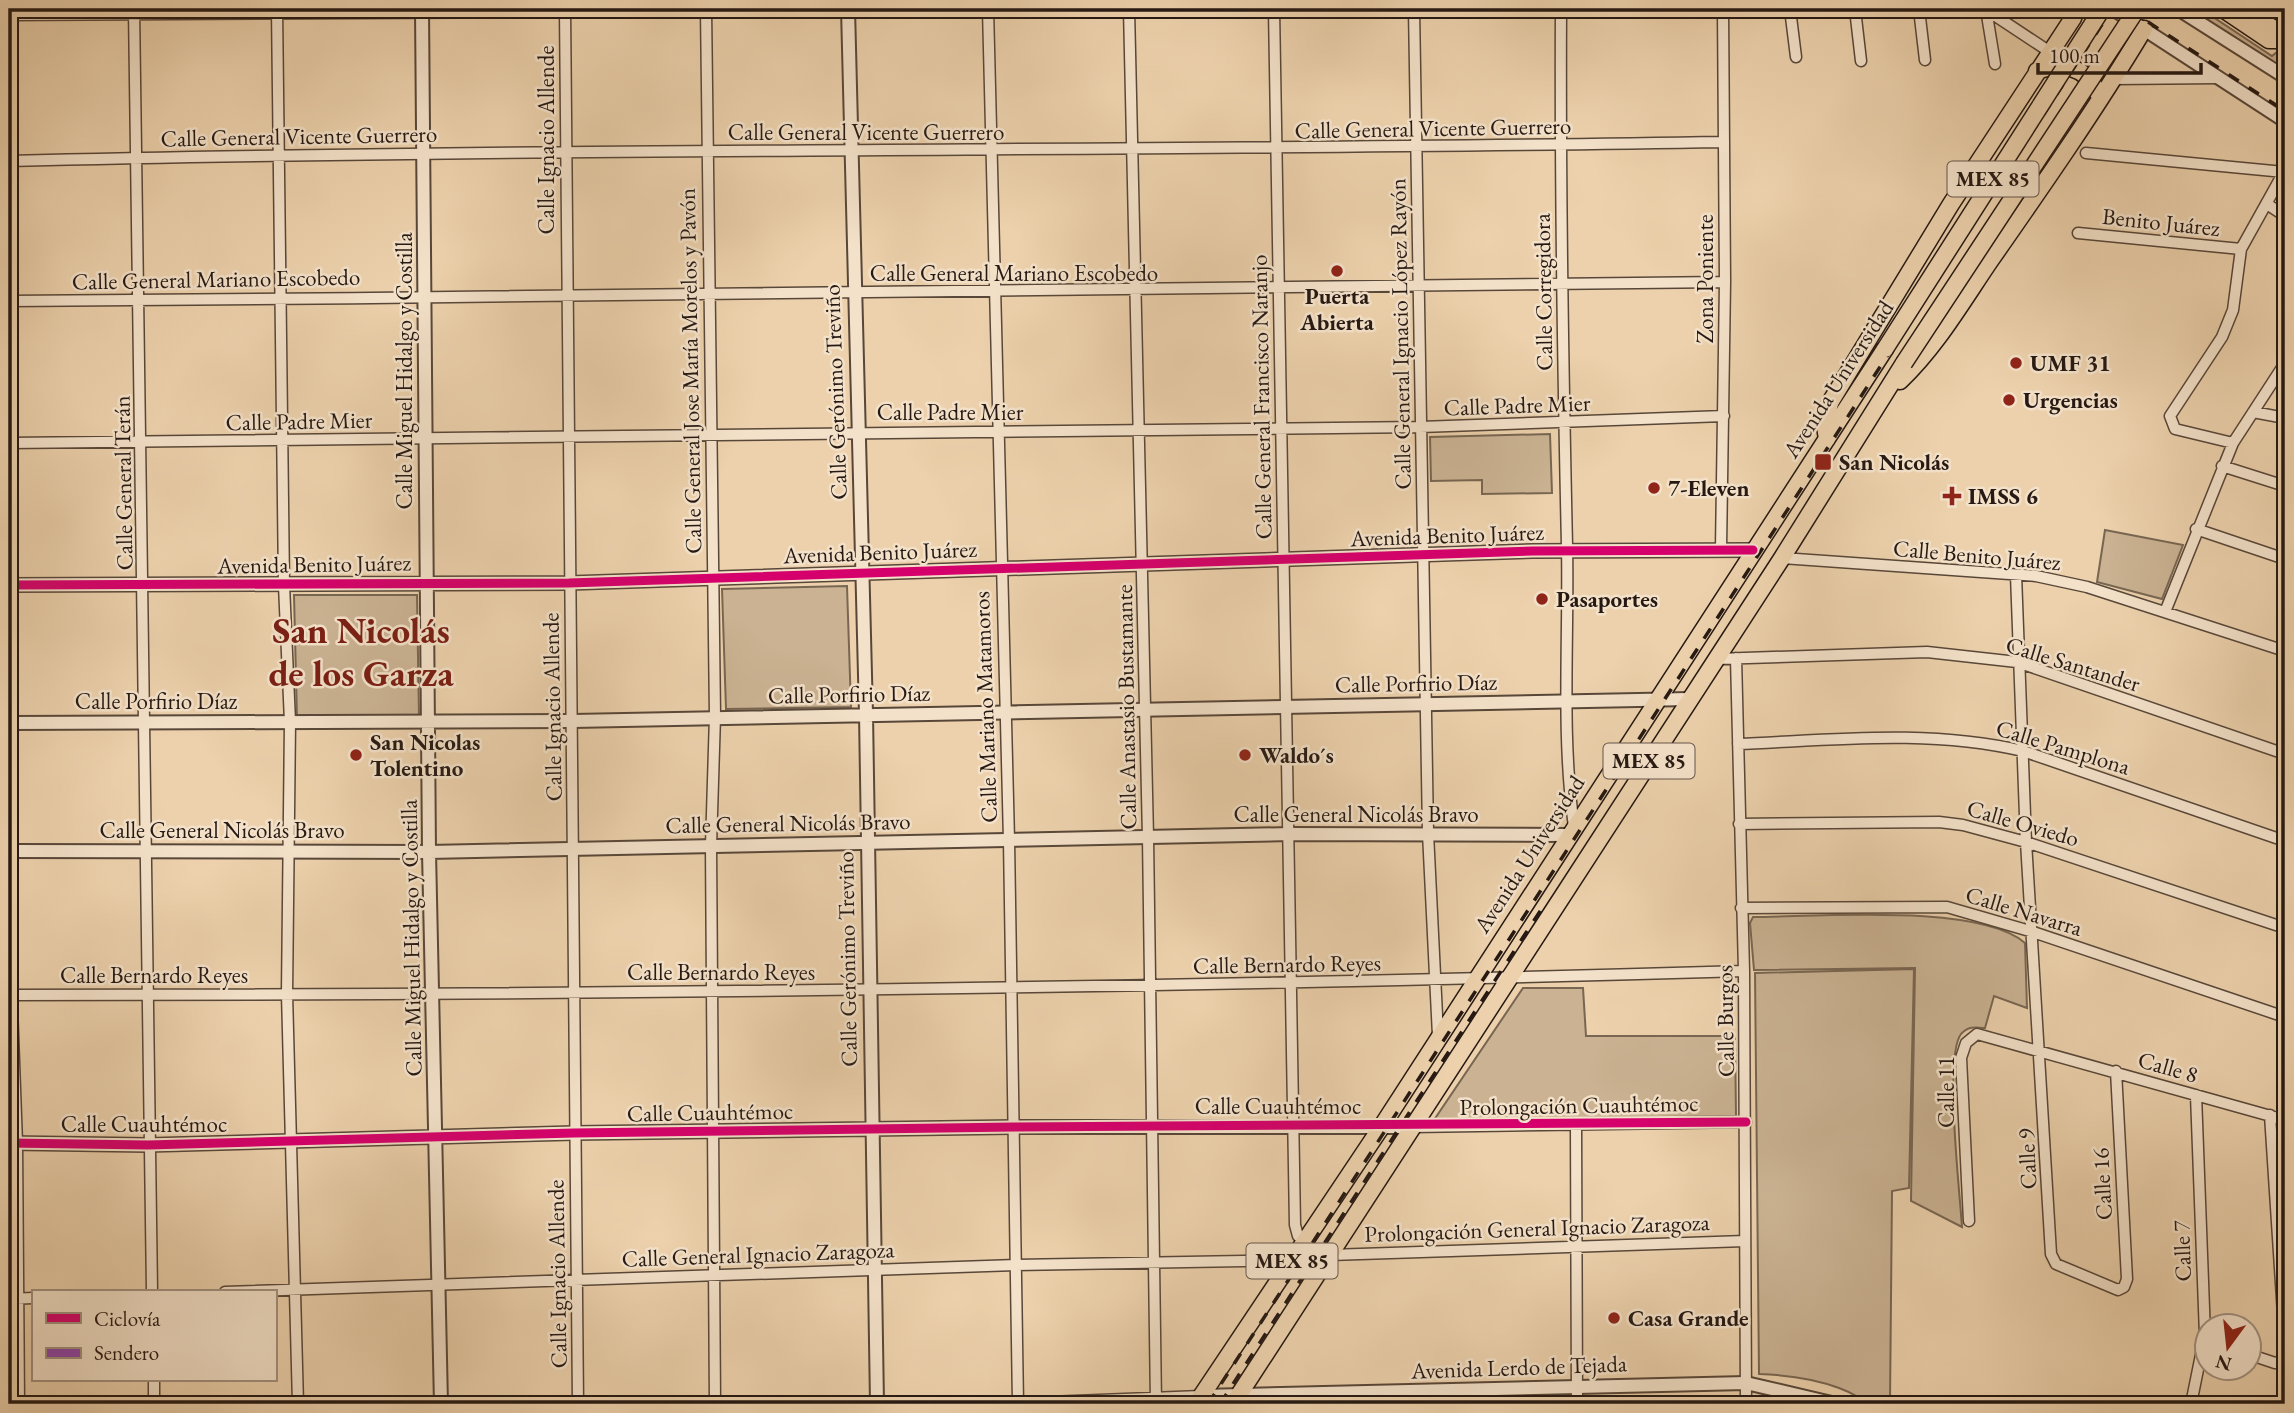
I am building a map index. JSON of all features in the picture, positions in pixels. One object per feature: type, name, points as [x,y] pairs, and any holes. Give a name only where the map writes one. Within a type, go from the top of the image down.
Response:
[{"type":"highway","points":[[1827,439],[1824,420],[1830,401],[1951,204],[2076,9]]},
{"type":"highway","name":"Avenida Universidad","points":[[1199,1400],[1382,1126],[1474,979],[1827,439],[2102,9]]},
{"type":"highway","name":"Avenida Universidad","points":[[1236,1399],[1782,558],[1904,363],[2137,9]]},
{"type":"highway","points":[[2223,9],[2269,40],[2277,40],[2284,33],[2243,9]]},
{"type":"highway","points":[[1885,394],[1929,349],[2114,79],[2144,29]]},
{"type":"highway","points":[[2038,71],[2064,65],[2077,69],[2095,88],[2099,101]]},
{"type":"street","name":"Calle General Jose María Morelos y Pavón","points":[[706,9],[715,716],[712,846],[715,1404]]},
{"type":"street","name":"Calle Mariano Matamoros","points":[[988,9],[1000,567],[1009,840],[1018,1404]]},
{"type":"street","points":[[9,15],[422,10],[1075,9]]},
{"type":"street","name":"Calle Anastasio Bustamante","points":[[1129,9],[1148,837],[1156,1402]]},
{"type":"street","name":"Calle General Francisco Naranjo","points":[[1274,9],[1280,290],[1279,429],[1290,834],[1295,1225],[1298,1236],[1305,1242]]},
{"type":"street","name":"Calle General Ignacio López Rayón","points":[[1414,9],[1428,833],[1438,1037]]},
{"type":"street","name":"Calle Corregidora","points":[[1561,9],[1560,145],[1567,550],[1565,701],[1571,831]]},
{"type":"street","name":"Zona Poniente","points":[[1721,549],[1725,282],[1723,9]]},
{"type":"street","points":[[1790,9],[1796,57]]},
{"type":"street","points":[[1855,9],[1861,61]]},
{"type":"street","points":[[1919,9],[1925,60]]},
{"type":"street","points":[[1986,9],[2050,52]]},
{"type":"street","points":[[1986,9],[1995,64]]},
{"type":"street","points":[[2113,9],[2285,121]]},
{"type":"street","points":[[2178,9],[2285,77]]},
{"type":"street","name":"Calle Miguel Hidalgo y Costilla","points":[[422,10],[429,852],[441,1404]]},
{"type":"street","name":"Calle Ignacio Allende","points":[[565,10],[578,1404]]},
{"type":"street","name":"Calle Gerónimo Treviño","points":[[848,10],[853,292],[866,714],[870,1130],[877,1404]]},
{"type":"street","points":[[277,11],[284,585],[290,722],[287,994],[298,1404]]},
{"type":"street","name":"Calle General Terán","points":[[134,12],[152,1290]]},
{"type":"street","points":[[2114,79],[2221,78]]},
{"type":"street","name":"Calle General Vicente Guerrero","points":[[9,161],[424,153],[1277,149],[1724,142]]},
{"type":"street","points":[[2087,153],[2285,171],[2241,249],[2235,298],[2227,326],[2170,419],[2175,429],[2233,443]]},
{"type":"street","points":[[2266,204],[2285,216]]},
{"type":"street","name":"Benito Juárez","points":[[2078,233],[2241,249]]},
{"type":"street","name":"Calle General Mariano Escobedo","points":[[9,301],[424,295],[1419,289],[1725,282]]},
{"type":"street","points":[[2165,612],[2196,529],[2233,443],[2285,363]]},
{"type":"street","points":[[2253,412],[2285,418]]},
{"type":"street","name":"Calle Padre Mier","points":[[9,443],[710,433],[1420,428],[1724,416]]},
{"type":"street","points":[[2222,466],[2285,486]]},
{"type":"street","points":[[2196,529],[2285,559]]},
{"type":"street","name":"Avenida Benito Juárez","points":[[9,585],[569,583],[861,571],[1142,565],[1567,550],[1753,550]]},
{"type":"street","name":"Calle Benito Juárez","points":[[1782,558],[2016,575],[2087,587],[2285,651]]},
{"type":"street","name":"Calle 9","points":[[2016,575],[2017,662],[2026,842],[2051,1254],[2056,1265],[2118,1290]]},
{"type":"street","name":"Calle Santander","points":[[1716,659],[1927,652],[2017,662],[2285,754]]},
{"type":"street","name":"Calle Burgos","points":[[1736,658],[1744,971],[1746,1404]]},
{"type":"street","name":"Calle Porfirio Díaz","points":[[9,723],[573,721],[715,716],[1689,699]]},
{"type":"street","name":"Calle Pamplona","points":[[1738,744],[1928,737],[1979,741],[2023,751],[2285,841]]},
{"type":"street","name":"Calle Oviedo","points":[[1739,824],[1939,822],[1964,825],[2026,842],[2285,928]]},
{"type":"street","name":"Calle General Nicolás Bravo","points":[[9,851],[429,852],[1290,834],[1571,831]]},
{"type":"street","name":"Calle Navarra","points":[[1741,908],[1934,905],[2033,932],[2285,1017]]},
{"type":"street","points":[[9,926],[13,1299],[19,1404]]},
{"type":"street","name":"Calle Bernardo Reyes","points":[[11,995],[869,990],[1292,984],[1744,971]]},
{"type":"street","name":"Calle 11","points":[[1969,1221],[1964,1048],[1969,1039],[1982,1034],[2040,1050]]},
{"type":"street","name":"Calle 8","points":[[2040,1050],[2285,1119]]},
{"type":"street","name":"Calle 16","points":[[2116,1071],[2127,1279],[2124,1287],[2118,1290]]},
{"type":"street","name":"Calle 7","points":[[2196,1095],[2205,1312]]},
{"type":"street","points":[[2270,1115],[2285,1345]]},
{"type":"street","name":"Prolongación Cuauhtémoc","points":[[1413,1126],[1746,1122]]},
{"type":"street","points":[[1576,1124],[1577,1403]]},
{"type":"street","name":"Calle Cuauhtémoc","points":[[13,1143],[290,1143],[574,1133],[1014,1127],[1413,1126]]},
{"type":"street","name":"Prolongación General Ignacio Zaragoza","points":[[1330,1255],[1745,1241]]},
{"type":"street","name":"Calle General Ignacio Zaragoza","points":[[276,1291],[1016,1265],[1293,1260]]},
{"type":"street","points":[[13,1299],[32,1298]]},
{"type":"street","points":[[2262,1360],[2270,1363],[2283,1356]]},
{"type":"street","points":[[154,1382],[154,1404]]},
{"type":"street","name":"Calle 7","points":[[2191,1404],[2196,1382]]},
{"type":"street","name":"Avenida Lerdo de Tejada","points":[[1199,1400],[1577,1386],[1746,1383],[1836,1404]]},
{"type":"street","points":[[995,1404],[1199,1400]]},
{"type":"street","name":"Avenida Lerdo de Tejada","points":[[1531,1404],[1694,1404]]},
{"type":"shaded area","points":[[2180,9],[2201,9],[2272,56],[2283,47],[2285,75]]},
{"type":"shaded area","points":[[1550,434],[1552,493],[1482,494],[1482,480],[1431,481],[1430,437]]},
{"type":"shaded area","points":[[2105,530],[2183,545],[2162,599],[2097,582]]},
{"type":"shaded area","points":[[847,586],[851,707],[726,709],[722,589]]},
{"type":"shaded area","points":[[294,595],[417,595],[419,717],[297,719]]},
{"type":"shaded area","points":[[1753,917],[1935,917],[2003,930],[2025,943],[2027,1008],[1994,996],[1985,1028],[1966,1030],[1961,1034],[1956,1047],[1953,1096],[1962,1227],[1911,1201],[1915,968],[1754,970],[1750,923]]},
{"type":"shaded area","points":[[1914,969],[1909,1188],[1892,1191],[1890,1404],[1880,1404],[1819,1382],[1790,1376],[1759,1374],[1755,973]]},
{"type":"shaded area","points":[[1523,988],[1583,988],[1586,1036],[1735,1036],[1736,1116],[1434,1120]]},
{"type":"railway","points":[[1208,1404],[2112,9]]},
{"type":"railway","points":[[2128,9],[2285,111]]},
{"type":"railway","points":[[1220,1404],[1546,902]]},
{"type":"marked path","points":[[2281,1361],[2285,1363]]},
{"type":"cycle path","points":[[9,585],[569,583],[1533,551],[1753,550]]},
{"type":"cycle path","points":[[9,1143],[148,1145],[574,1133],[1014,1127],[1746,1122]]},
{"type":"place","name":"Puerta Abierta","points":[[1337,271]]},
{"type":"place","name":"UMF 31","points":[[2016,363]]},
{"type":"place","name":"Urgencias","points":[[2009,400]]},
{"type":"place","name":"San Nicolás","points":[[1823,462]]},
{"type":"place","name":"7-Eleven","points":[[1654,488]]},
{"type":"place","name":"IMSS 6","points":[[1952,496]]},
{"type":"place","name":"Pasaportes","points":[[1542,599]]},
{"type":"place","name":"San Nicolas Tolentino","points":[[356,755]]},
{"type":"place","name":"Waldo´s","points":[[1245,755]]},
{"type":"place","name":"Casa Grande","points":[[1614,1318]]},
{"type":"district","name":"San Nicolás de los Garza","points":[[361,652]]}]
